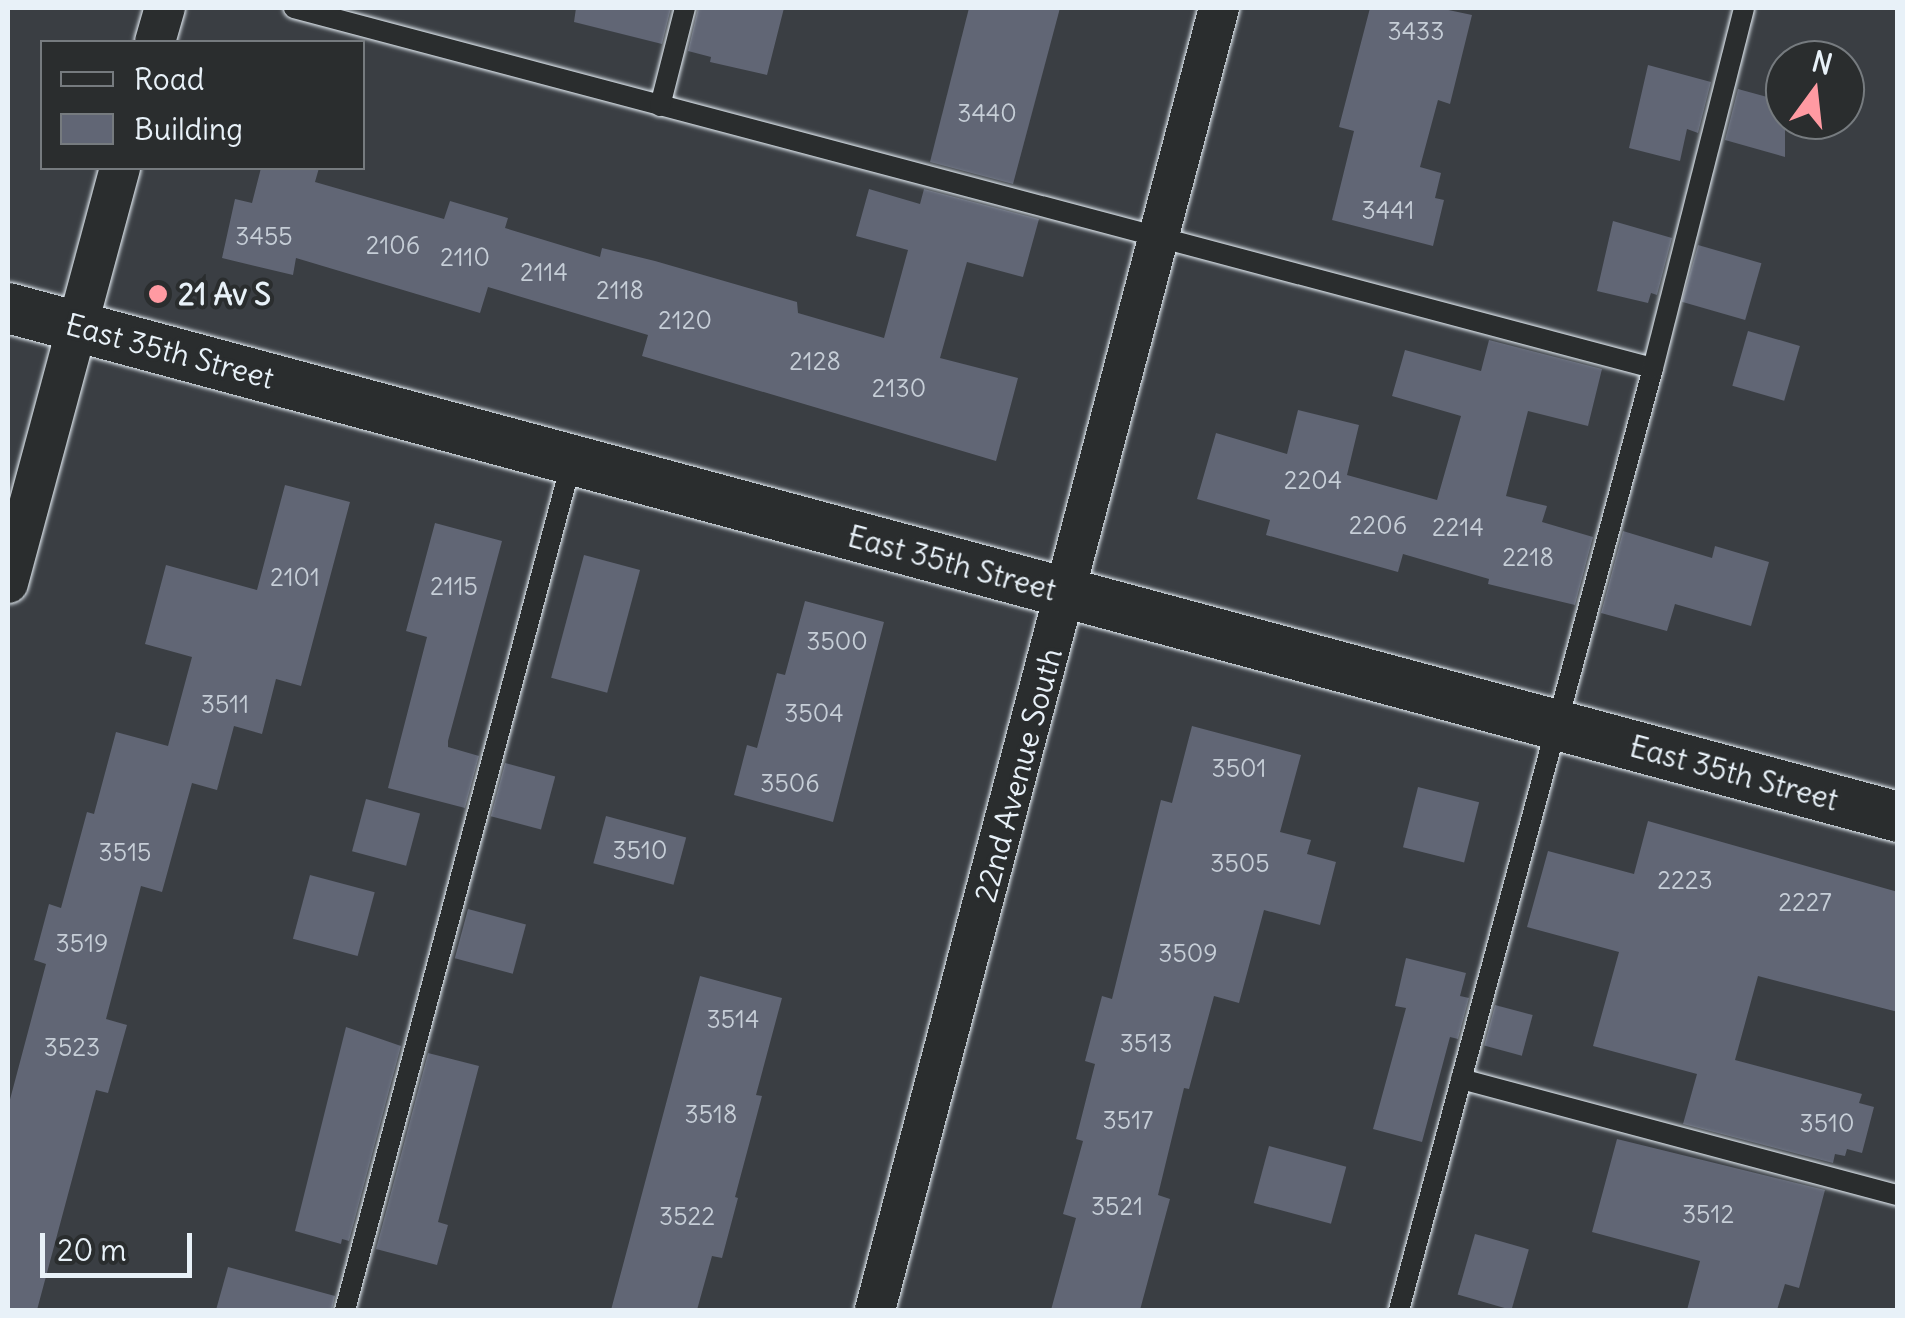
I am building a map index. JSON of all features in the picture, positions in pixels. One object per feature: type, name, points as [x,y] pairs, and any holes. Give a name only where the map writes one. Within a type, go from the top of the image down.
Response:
[{"type":"street","points":[[157,40],[165,8]]},
{"type":"street","name":"22nd Avenue South","points":[[875,1310],[1219,8]]},
{"type":"street","points":[[8,583],[119,170]]},
{"type":"street","name":"East 35th Street","points":[[8,308],[1898,817]]},
{"type":"lane","points":[[294,8],[1653,368]]},
{"type":"lane","points":[[660,106],[685,8]]},
{"type":"lane","points":[[1399,1310],[1653,368],[1744,8]]},
{"type":"lane","points":[[345,1310],[572,460]]},
{"type":"lane","points":[[1460,1079],[1898,1195]]},
{"type":"building","points":[[576,8],[671,8],[662,44],[574,22]]},
{"type":"building","points":[[698,8],[784,8],[767,75],[710,62],[711,57],[688,51]]},
{"type":"building","points":[[969,8],[1060,8],[1013,184],[930,162]]},
{"type":"building","points":[[1370,8],[1439,8],[1472,15],[1450,104],[1438,100],[1420,167],[1441,173],[1435,198],[1444,200],[1433,246],[1332,220],[1354,131],[1339,127]]},
{"type":"building","points":[[1648,65],[1711,82],[1698,133],[1687,129],[1680,161],[1629,148]]},
{"type":"building","points":[[1738,89],[1765,96],[1765,140],[1785,140],[1785,157],[1725,140]]},
{"type":"building","points":[[260,170],[318,170],[315,182],[444,219],[450,201],[508,218],[505,228],[600,257],[602,248],[655,261],[797,302],[798,313],[884,338],[908,250],[856,236],[869,189],[920,204],[924,189],[1039,219],[1023,277],[967,262],[940,358],[1018,378],[996,461],[642,356],[648,335],[488,287],[480,313],[296,258],[293,275],[222,258],[235,199],[252,203]]},
{"type":"building","points":[[1613,221],[1672,238],[1657,295],[1651,293],[1648,303],[1597,291]]},
{"type":"building","points":[[1698,245],[1761,263],[1745,320],[1682,302]]},
{"type":"building","points":[[1748,331],[1800,346],[1784,401],[1732,386]]},
{"type":"building","points":[[1489,340],[1602,369],[1588,426],[1528,411],[1506,496],[1547,506],[1542,522],[1593,537],[1575,605],[1488,584],[1489,579],[1403,554],[1398,572],[1266,535],[1270,520],[1197,499],[1216,433],[1287,454],[1298,410],[1359,425],[1347,475],[1437,500],[1461,416],[1392,396],[1405,350],[1481,371]]},
{"type":"building","points":[[285,485],[350,502],[301,686],[276,679],[262,734],[234,726],[217,790],[192,783],[162,892],[141,886],[106,1019],[127,1025],[108,1093],[96,1090],[37,1310],[8,1310],[8,1107],[46,964],[34,960],[49,904],[61,908],[87,812],[94,814],[116,732],[168,746],[192,657],[145,644],[166,565],[257,590]]},
{"type":"building","points":[[435,523],[502,541],[448,741],[448,747],[479,756],[465,808],[388,788],[427,637],[406,631]]},
{"type":"building","points":[[1623,531],[1712,558],[1715,546],[1769,562],[1751,626],[1675,604],[1667,631],[1601,613]]},
{"type":"building","points":[[584,555],[640,570],[607,693],[551,678]]},
{"type":"building","points":[[805,601],[884,622],[833,822],[734,795],[747,745],[757,748],[777,673],[785,675]]},
{"type":"building","points":[[1192,726],[1301,755],[1280,832],[1311,840],[1307,854],[1336,862],[1320,925],[1264,910],[1239,1003],[1214,996],[1189,1089],[1184,1088],[1158,1195],[1170,1199],[1140,1310],[1051,1310],[1076,1218],[1063,1214],[1083,1141],[1076,1139],[1095,1064],[1085,1061],[1102,996],[1112,999],[1161,800],[1172,803]]},
{"type":"building","points":[[505,763],[555,776],[541,830],[491,816]]},
{"type":"building","points":[[1418,787],[1479,802],[1464,862],[1403,847]]},
{"type":"building","points":[[366,799],[420,813],[406,866],[352,851]]},
{"type":"building","points":[[606,816],[686,837],[673,885],[593,863]]},
{"type":"building","points":[[1648,821],[1898,892],[1898,1012],[1758,976],[1735,1060],[1862,1094],[1859,1103],[1874,1107],[1862,1153],[1847,1149],[1845,1156],[1835,1154],[1833,1163],[1683,1124],[1697,1074],[1593,1046],[1619,952],[1527,927],[1548,851],[1634,874]]},
{"type":"building","points":[[310,875],[375,892],[358,956],[293,939]]},
{"type":"building","points":[[468,909],[526,925],[513,974],[455,958]]},
{"type":"building","points":[[1406,958],[1466,973],[1460,996],[1469,998],[1458,1039],[1450,1037],[1422,1142],[1373,1129],[1406,1008],[1395,1006]]},
{"type":"building","points":[[700,976],[782,998],[756,1095],[762,1096],[735,1197],[738,1198],[722,1258],[712,1256],[697,1310],[611,1310]]},
{"type":"building","points":[[1495,1005],[1533,1015],[1522,1056],[1484,1046]]},
{"type":"building","points":[[346,1027],[401,1046],[349,1241],[342,1239],[341,1244],[295,1231]]},
{"type":"building","points":[[428,1053],[479,1066],[438,1222],[448,1225],[437,1265],[376,1249]]},
{"type":"building","points":[[1617,1139],[1825,1190],[1799,1288],[1785,1284],[1777,1310],[1687,1310],[1700,1261],[1592,1232]]},
{"type":"building","points":[[1269,1146],[1346,1167],[1331,1224],[1254,1203]]},
{"type":"building","points":[[1475,1234],[1529,1249],[1511,1310],[1458,1295]]},
{"type":"building","points":[[228,1267],[335,1296],[332,1310],[216,1310]]},
{"type":"place","name":"21 Av S","points":[[158,294]]}]
